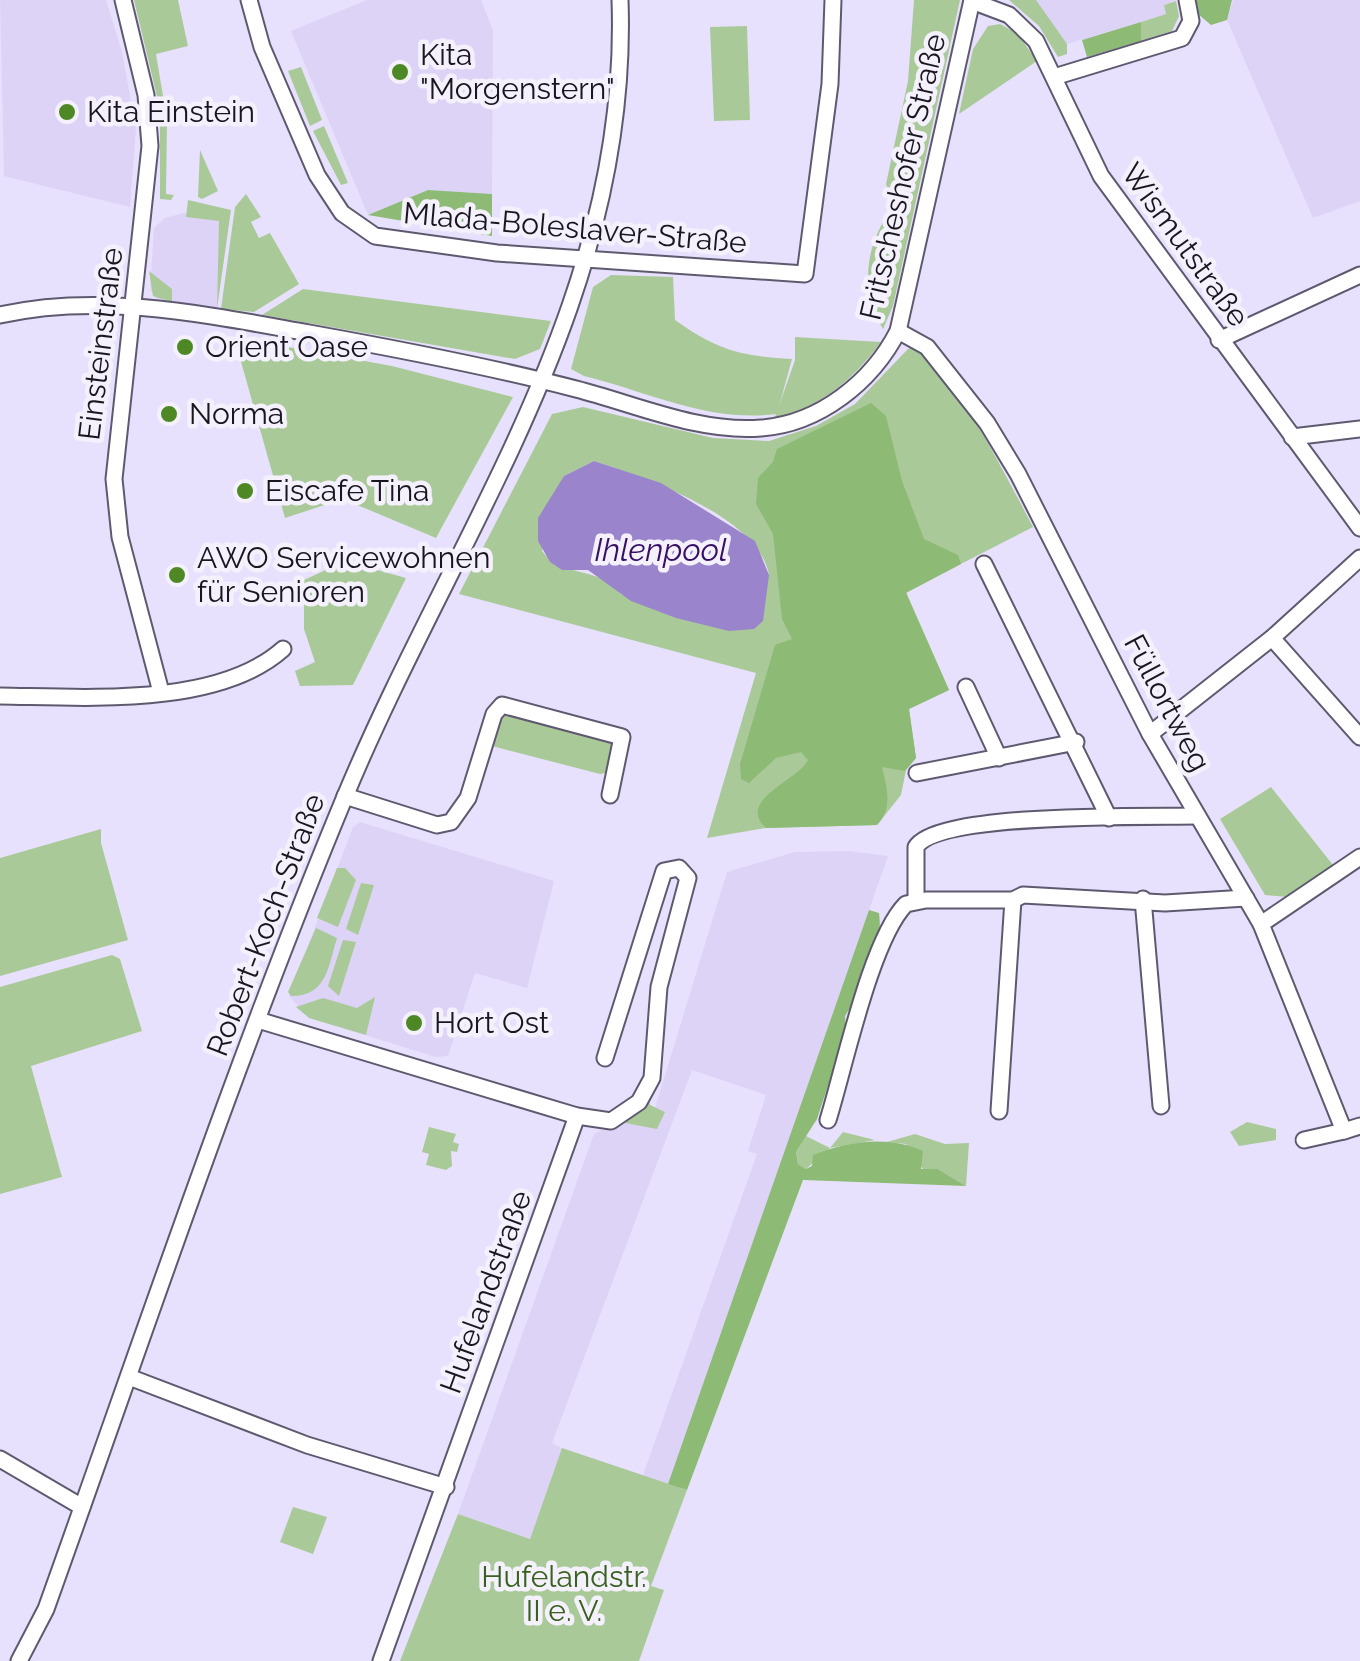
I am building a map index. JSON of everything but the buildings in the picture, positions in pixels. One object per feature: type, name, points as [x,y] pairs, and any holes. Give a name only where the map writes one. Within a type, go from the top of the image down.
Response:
[{"type":"street","name":"Einsteinstraße","points":[[123,0],[143,82],[150,136],[114,468],[116,512],[160,692]]},
{"type":"street","name":"Mlada-Boleslaver-Straße","points":[[249,0],[262,47],[304,148],[328,195],[358,226],[391,240],[586,260],[805,274],[830,84],[833,0]]},
{"type":"street","name":"Robert-Koch-Straße","points":[[23,1656],[82,1507],[258,1020],[345,796],[544,381],[586,260],[614,110],[622,43],[620,0]]},
{"type":"street","points":[[1054,78],[1182,38],[1191,21],[1188,0]]},
{"type":"street","name":"Fritscheshofer Straße","points":[[0,315],[80,304],[326,336],[544,381],[711,425],[774,427],[813,414],[850,390],[877,364],[898,332],[972,1]]},
{"type":"street","name":"Wismutstraße","points":[[972,1],[1009,15],[1024,26],[1101,176],[1360,528]]},
{"type":"street","points":[[1218,340],[1360,275]]},
{"type":"street","name":"Füllortweg","points":[[898,332],[927,347],[993,430],[1150,734],[1261,924],[1352,1129],[1304,1140]]},
{"type":"street","points":[[1292,437],[1360,429]]},
{"type":"street","points":[[1150,734],[1272,638],[1360,558]]},
{"type":"street","points":[[984,564],[1076,742],[1110,818]]},
{"type":"street","points":[[1272,638],[1360,737]]},
{"type":"street","points":[[0,696],[121,698],[160,692],[216,682],[283,649]]},
{"type":"street","points":[[966,687],[999,758]]},
{"type":"street","points":[[345,796],[444,825],[460,815],[502,705],[612,733],[624,741],[610,796]]},
{"type":"street","points":[[916,773],[1076,742]]},
{"type":"street","points":[[916,900],[916,847],[926,836],[1010,822],[1196,816]]},
{"type":"street","points":[[1261,924],[1360,857]]},
{"type":"street","points":[[258,1020],[577,1116],[610,1122],[629,1112],[646,1091],[654,1063],[659,987],[688,878],[679,868],[664,871],[605,1058]]},
{"type":"street","points":[[828,1120],[892,924],[906,904],[916,900],[1013,900],[1023,895],[1165,902],[1246,898]]},
{"type":"street","points":[[1143,899],[1161,1106]]},
{"type":"street","points":[[999,1111],[1013,900]]},
{"type":"street","points":[[632,980],[659,987]]},
{"type":"street","name":"Hufelandstraße","points":[[381,1661],[577,1116]]},
{"type":"street","points":[[129,1377],[307,1445],[446,1487]]},
{"type":"street","points":[[0,1458],[82,1507]]},
{"type":"shaded area","name":"Kita Einstein","points":[[0,0],[106,0],[122,52],[136,129],[130,207],[4,176]]},
{"type":"shaded area","name":"Kita \"Morgenstern\"","points":[[367,0],[481,0],[493,31],[492,194],[428,190],[368,215],[291,31]]},
{"type":"shaded area","points":[[1035,0],[1176,0],[1164,5],[1167,14],[1067,44]]},
{"type":"shaded area","points":[[1233,0],[1360,0],[1360,201],[1313,218],[1227,20]]},
{"type":"shaded area","points":[[184,213],[224,217],[217,309],[157,299],[150,290],[154,228],[165,218]]},
{"type":"shaded area","points":[[360,822],[554,881],[527,988],[475,973],[448,1056],[436,1057],[309,1018],[289,996],[353,827]]},
{"type":"shaded area","points":[[848,851],[888,856],[668,1484],[643,1475],[757,1154],[748,1151],[766,1095],[692,1070],[552,1443],[562,1448],[530,1539],[458,1514],[594,1134],[650,1105],[655,1108],[727,872],[795,852]]},
{"type":"green space","points":[[134,0],[178,0],[188,46],[156,54],[167,120],[166,194],[174,195],[171,200],[160,199],[160,109]]},
{"type":"green space","points":[[914,0],[960,0],[893,306],[883,329],[871,298],[869,266],[877,235],[894,207],[886,184],[908,81]]},
{"type":"green space","points":[[1009,0],[1036,0],[1067,44],[1067,54],[1058,57],[1039,26]]},
{"type":"green space","points":[[1195,0],[1232,0],[1227,20],[1211,25],[1198,14]]},
{"type":"green space","points":[[1176,1],[1179,16],[1172,31],[1141,41],[1141,22],[1166,14],[1164,5]]},
{"type":"green space","points":[[1141,22],[1141,41],[1087,57],[1082,40]]},
{"type":"green space","points":[[1000,24],[1017,33],[1037,61],[959,114],[973,49],[988,26]]},
{"type":"green space","points":[[747,26],[750,120],[714,121],[710,27]]},
{"type":"green space","points":[[301,67],[322,120],[310,126],[288,71]]},
{"type":"green space","points":[[324,126],[348,183],[341,185],[313,131]]},
{"type":"green space","points":[[200,150],[218,191],[202,199],[198,197]]},
{"type":"green space","points":[[428,190],[492,194],[492,236],[368,215]]},
{"type":"green space","points":[[246,194],[261,217],[251,222],[259,238],[270,233],[299,284],[254,312],[221,309],[235,207]]},
{"type":"green space","points":[[188,200],[231,210],[217,309],[219,221],[186,217]]},
{"type":"green space","points":[[149,271],[172,289],[172,302],[153,296]]},
{"type":"green space","points":[[611,275],[673,277],[675,320],[730,350],[792,359],[777,414],[752,416],[703,410],[571,369],[593,287]]},
{"type":"green space","points":[[303,289],[551,321],[540,349],[515,359],[262,315]]},
{"type":"green space","points":[[234,337],[392,366],[513,397],[436,538],[343,499],[285,518]]},
{"type":"green space","points":[[795,337],[881,342],[859,369],[834,390],[774,420],[795,360]]},
{"type":"green space","points":[[909,348],[925,357],[961,399],[1033,527],[906,592],[949,690],[909,709],[916,758],[906,770],[901,795],[877,825],[766,828],[707,838],[756,673],[459,594],[552,414],[583,407],[713,438],[769,441],[816,426],[855,404]],"holes":[[[594,461],[670,489],[723,518],[761,554],[769,575],[622,595],[601,579],[550,560],[542,551],[564,476]]]},
{"type":"green space","points":[[871,403],[886,416],[902,481],[924,539],[958,555],[961,564],[906,593],[949,690],[909,709],[916,758],[905,771],[882,767],[887,805],[877,825],[766,828],[759,818],[758,808],[763,799],[808,760],[801,752],[776,758],[749,783],[741,779],[740,764],[775,645],[792,639],[782,619],[773,534],[756,504],[758,478],[773,462],[777,449]]},
{"type":"green space","points":[[345,561],[406,578],[353,685],[300,686],[295,671],[315,662],[304,629],[304,580]]},
{"type":"green space","points":[[503,712],[614,738],[612,772],[600,774],[492,746]]},
{"type":"green space","points":[[1271,787],[1333,865],[1287,897],[1265,895],[1220,819]]},
{"type":"green space","points":[[101,829],[101,843],[128,940],[0,976],[0,858]]},
{"type":"green space","points":[[337,868],[345,868],[356,880],[338,927],[317,918]]},
{"type":"green space","points":[[361,883],[374,885],[358,935],[346,929]]},
{"type":"green space","points":[[869,910],[879,913],[875,954],[845,1016],[846,1031],[817,1119],[796,1152],[798,1164],[806,1169],[812,1166],[813,1155],[840,1146],[896,1143],[923,1151],[921,1169],[938,1169],[966,1186],[803,1180],[687,1490],[668,1484]]},
{"type":"green space","points":[[316,928],[337,938],[328,969],[312,991],[291,996],[288,992]]},
{"type":"green space","points":[[343,940],[356,942],[339,996],[328,986]]},
{"type":"green space","points":[[112,955],[120,959],[142,1031],[31,1066],[62,1177],[0,1194],[0,987]]},
{"type":"green space","points":[[375,997],[366,1035],[309,1018],[296,1007],[323,998],[357,1008]]},
{"type":"green space","points":[[648,1097],[650,1105],[665,1112],[657,1129],[625,1123]]},
{"type":"green space","points":[[1247,1122],[1276,1129],[1276,1140],[1239,1146],[1230,1132]]},
{"type":"green space","points":[[429,1127],[456,1134],[453,1142],[459,1144],[457,1152],[451,1151],[452,1166],[446,1170],[426,1165],[429,1154],[422,1152]]},
{"type":"green space","points":[[843,1132],[875,1140],[830,1148]]},
{"type":"green space","points":[[915,1134],[945,1144],[969,1143],[966,1186],[938,1169],[925,1172],[906,1144],[887,1142]]},
{"type":"green space","points":[[806,1136],[830,1148],[806,1169],[798,1164],[796,1152]]},
{"type":"green space","name":"Hufelandstr. II e. V.","points":[[562,1448],[687,1490],[651,1586],[664,1590],[639,1661],[400,1661],[458,1514],[530,1539]]},
{"type":"green space","points":[[293,1507],[327,1517],[313,1554],[280,1542]]},
{"type":"water","name":"Ihlenpool","points":[[594,461],[661,483],[755,541],[769,575],[763,621],[754,629],[729,631],[676,618],[631,601],[588,570],[562,570],[550,562],[538,541],[538,518],[564,476]]},
{"type":"place","name":"Kita \"Morgenstern\"","points":[[400,72]]},
{"type":"place","name":"Kita Einstein","points":[[67,112]]},
{"type":"place","name":"Orient Oase","points":[[185,347]]},
{"type":"place","name":"Norma","points":[[169,414]]},
{"type":"place","name":"Eiscafe Tina","points":[[245,491]]},
{"type":"place","name":"AWO Servicewohnen für Senioren","points":[[177,575]]},
{"type":"place","name":"Hort Ost","points":[[414,1023]]}]
